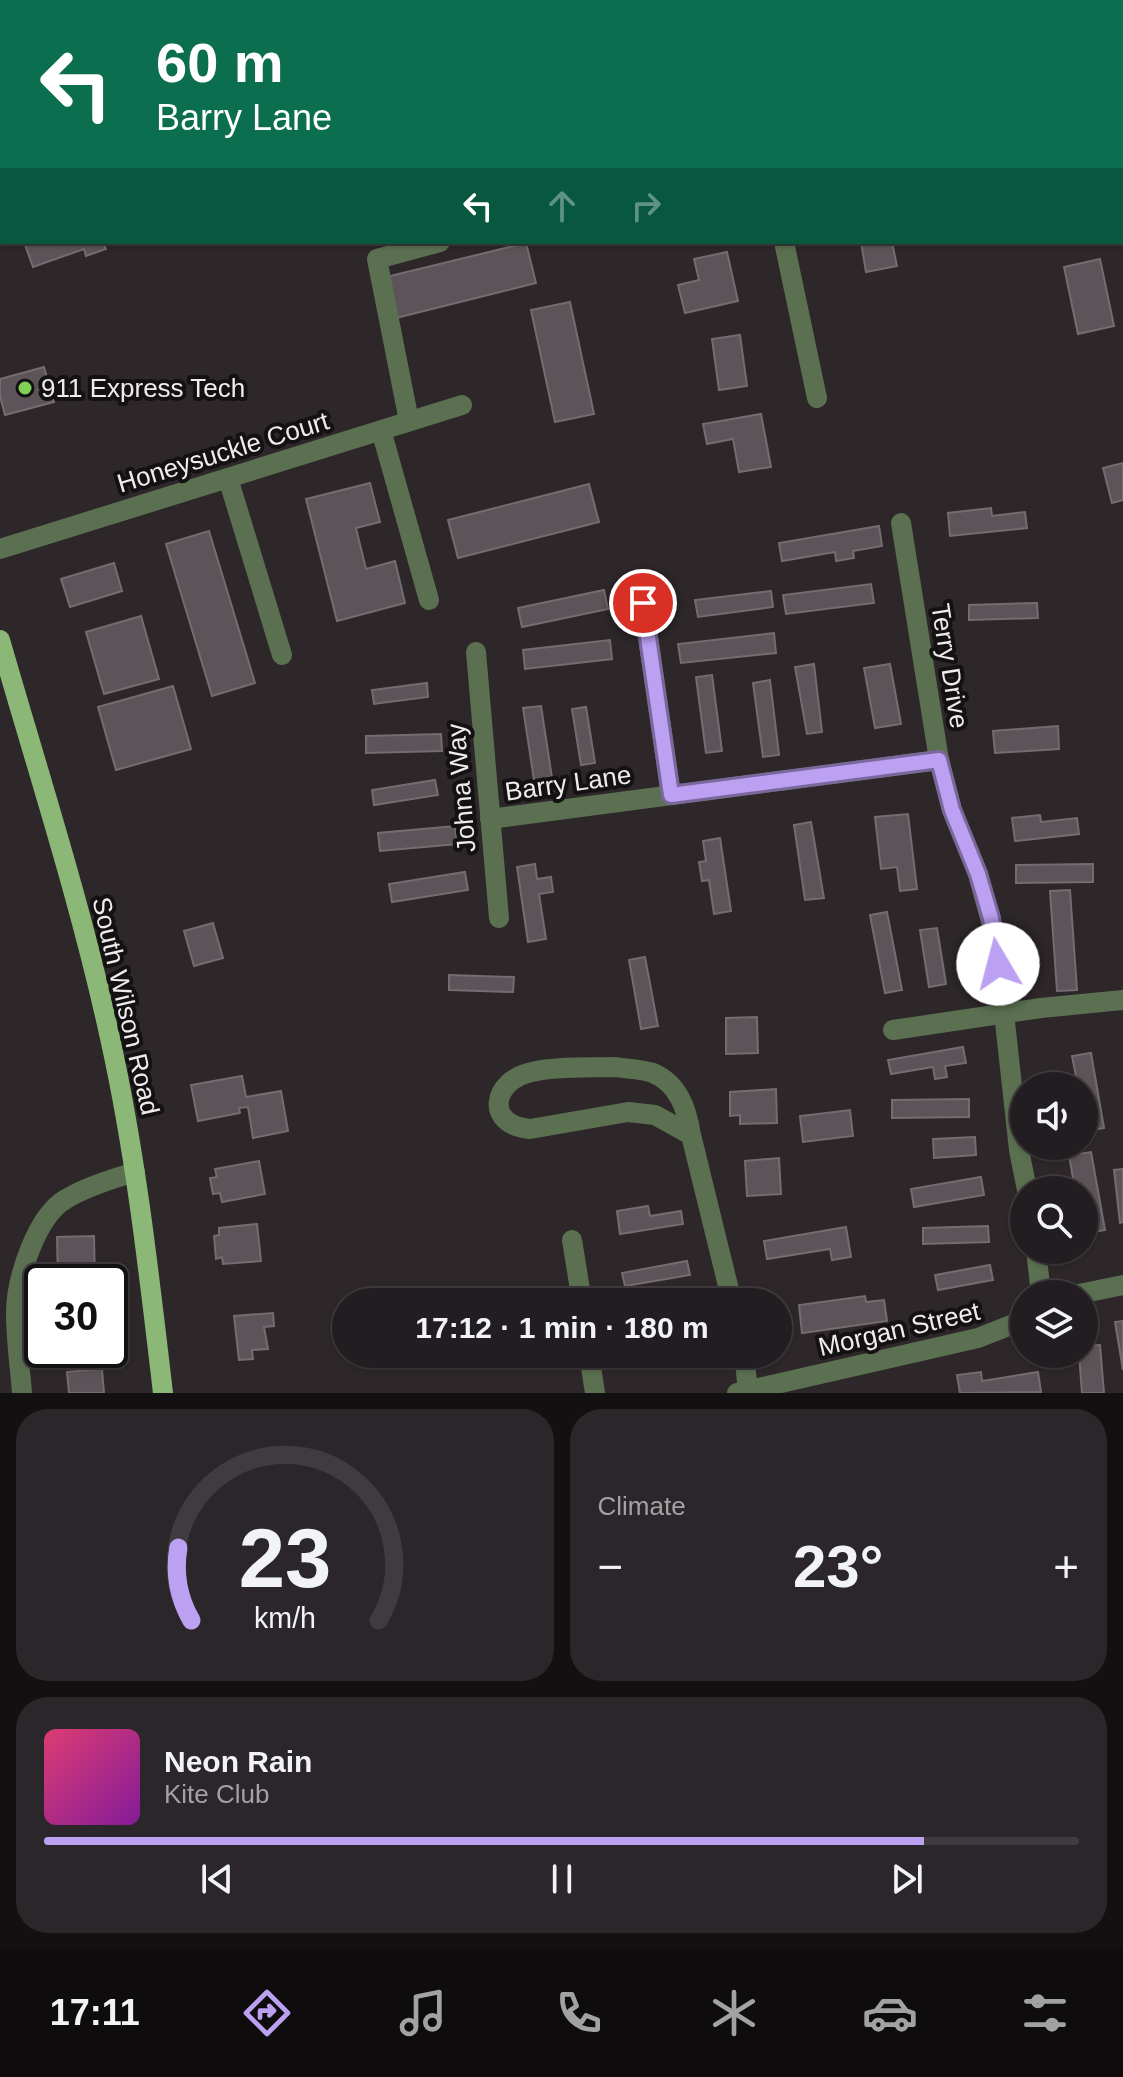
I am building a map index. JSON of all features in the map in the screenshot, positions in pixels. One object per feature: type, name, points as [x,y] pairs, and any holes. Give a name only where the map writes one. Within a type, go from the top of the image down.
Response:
[{"type":"main road","name":"South Wilson Road","points":[[0,640],[110,1037],[135,1172],[163,1393]]},
{"type":"street","points":[[409,421],[377,259],[433,244]]},
{"type":"street","points":[[784,244],[817,398]]},
{"type":"street","name":"Honeysuckle Court","points":[[0,549],[462,405]]},
{"type":"street","points":[[381,430],[429,600]]},
{"type":"street","points":[[228,478],[282,655]]},
{"type":"street","name":"Terry Drive","points":[[901,523],[939,760],[952,810],[978,874],[991,918],[1024,1176]]},
{"type":"street","points":[[643,603],[671,795]]},
{"type":"street","name":"Johna Way","points":[[476,652],[499,918]]},
{"type":"street","name":"Barry Lane","points":[[490,819],[939,760]]},
{"type":"street","points":[[893,1030],[1004,1013],[1123,1000]]},
{"type":"street","points":[[691,1135],[655,1115],[628,1112],[530,1129],[517,1127],[506,1121],[499,1111],[498,1099],[504,1087],[517,1077],[533,1071],[615,1067],[653,1073],[674,1089],[682,1101],[691,1135],[729,1288]]},
{"type":"street","points":[[22,1393],[16,1310],[21,1281],[36,1234],[47,1215],[65,1199],[135,1172]]},
{"type":"street","points":[[572,1240],[580,1288]]},
{"type":"street","points":[[1098,1290],[1123,1285]]},
{"type":"street","name":"Morgan Street","points":[[743,1392],[978,1338],[1010,1325]]},
{"type":"street","points":[[591,1368],[595,1393]]},
{"type":"street","points":[[743,1392],[744,1368]]},
{"type":"building","points":[[25,244],[104,244],[106,249],[86,256],[84,249],[33,267]]},
{"type":"building","points":[[526,244],[536,283],[396,318],[386,277]]},
{"type":"building","points":[[861,244],[892,244],[897,266],[866,272]]},
{"type":"building","points":[[727,252],[738,301],[685,313],[678,285],[699,280],[694,259]]},
{"type":"building","points":[[1100,259],[1114,326],[1078,334],[1064,267]]},
{"type":"building","points":[[570,302],[594,414],[555,422],[531,310]]},
{"type":"building","points":[[740,335],[747,386],[719,390],[712,339]]},
{"type":"building","name":"911 Express Tech","points":[[44,367],[54,402],[5,415],[0,379]]},
{"type":"building","points":[[761,414],[771,467],[739,472],[733,439],[707,444],[703,424]]},
{"type":"building","points":[[1123,463],[1123,500],[1112,503],[1103,468]]},
{"type":"building","points":[[370,483],[380,522],[356,528],[366,569],[395,561],[405,603],[337,621],[306,499]]},
{"type":"building","points":[[589,484],[599,522],[458,558],[448,520]]},
{"type":"building","points":[[991,508],[992,516],[1025,512],[1027,528],[950,536],[948,513]]},
{"type":"building","points":[[879,526],[882,546],[853,551],[854,558],[836,561],[835,552],[782,561],[779,543]]},
{"type":"building","points":[[209,531],[255,683],[212,696],[166,544]]},
{"type":"building","points":[[114,563],[122,591],[70,607],[61,579]]},
{"type":"building","points":[[871,584],[874,603],[786,614],[783,595]]},
{"type":"building","points":[[604,590],[608,609],[522,627],[518,608]]},
{"type":"building","points":[[771,591],[773,607],[698,617],[695,600]]},
{"type":"building","points":[[1037,603],[1038,618],[969,620],[969,605]]},
{"type":"building","points":[[141,616],[159,679],[104,694],[86,632]]},
{"type":"building","points":[[774,633],[776,653],[681,663],[678,644]]},
{"type":"building","points":[[610,640],[612,659],[525,669],[523,650]]},
{"type":"building","points":[[814,664],[822,732],[807,734],[795,667]]},
{"type":"building","points":[[890,664],[901,724],[875,728],[864,668]]},
{"type":"building","points":[[712,675],[722,751],[706,753],[696,677]]},
{"type":"building","points":[[770,680],[779,755],[763,757],[753,683]]},
{"type":"building","points":[[427,683],[428,697],[374,704],[372,690]]},
{"type":"building","points":[[173,686],[191,749],[116,770],[98,707]]},
{"type":"building","points":[[541,706],[554,791],[536,793],[523,708]]},
{"type":"building","points":[[586,707],[595,763],[581,765],[572,709]]},
{"type":"building","points":[[1058,726],[1059,749],[995,753],[993,731]]},
{"type":"building","points":[[441,734],[442,751],[366,753],[366,736]]},
{"type":"building","points":[[435,780],[438,795],[374,805],[372,790]]},
{"type":"building","points":[[908,814],[917,889],[900,891],[897,867],[881,869],[875,817]]},
{"type":"building","points":[[1040,815],[1041,822],[1077,818],[1079,834],[1015,841],[1012,818]]},
{"type":"building","points":[[811,822],[824,898],[805,900],[794,825]]},
{"type":"building","points":[[455,826],[457,844],[380,851],[378,833]]},
{"type":"building","points":[[720,838],[731,911],[714,914],[709,880],[702,881],[699,862],[706,861],[703,841]]},
{"type":"building","points":[[535,864],[537,879],[551,877],[553,892],[539,894],[546,939],[528,942],[517,867]]},
{"type":"building","points":[[1093,864],[1093,882],[1016,883],[1016,865]]},
{"type":"building","points":[[465,872],[468,890],[392,902],[389,884]]},
{"type":"building","points":[[1070,890],[1077,990],[1057,991],[1050,891]]},
{"type":"building","points":[[887,912],[902,990],[885,993],[870,915]]},
{"type":"building","points":[[213,923],[223,958],[194,966],[184,931]]},
{"type":"building","points":[[937,928],[946,984],[929,987],[920,930]]},
{"type":"building","points":[[645,957],[658,1026],[641,1029],[629,960]]},
{"type":"building","points":[[449,975],[514,977],[513,992],[449,990]]},
{"type":"building","points":[[757,1017],[758,1053],[726,1054],[726,1018]]},
{"type":"building","points":[[963,1047],[966,1063],[945,1066],[947,1077],[935,1079],[933,1067],[891,1074],[888,1060]]},
{"type":"building","points":[[1091,1053],[1094,1072],[1075,1072],[1072,1056]]},
{"type":"building","points":[[242,1076],[246,1097],[281,1091],[288,1131],[253,1138],[248,1107],[239,1108],[240,1113],[198,1121],[191,1085]]},
{"type":"building","points":[[776,1089],[777,1123],[740,1124],[740,1115],[730,1116],[730,1092]]},
{"type":"building","points":[[1098,1093],[1104,1128],[1098,1129]]},
{"type":"building","points":[[969,1099],[969,1117],[892,1118],[892,1100]]},
{"type":"building","points":[[850,1110],[853,1136],[803,1142],[800,1116]]},
{"type":"building","points":[[975,1137],[976,1155],[934,1158],[933,1139]]},
{"type":"building","points":[[779,1158],[781,1194],[747,1196],[745,1161]]},
{"type":"building","points":[[1070,1160],[1092,1160],[1095,1176],[1073,1176]]},
{"type":"building","points":[[259,1161],[265,1194],[222,1202],[220,1193],[213,1194],[210,1178],[217,1177],[215,1169]]},
{"type":"building","points":[[1123,1169],[1123,1222],[1120,1223],[1114,1170]]},
{"type":"building","points":[[981,1177],[984,1195],[914,1207],[911,1189]]},
{"type":"building","points":[[1098,1191],[1105,1230],[1098,1231]]},
{"type":"building","points":[[648,1206],[650,1216],[681,1211],[683,1224],[620,1234],[617,1211]]},
{"type":"building","points":[[257,1224],[261,1261],[223,1264],[222,1257],[216,1259],[214,1236],[219,1235],[219,1228]]},
{"type":"building","points":[[988,1226],[989,1242],[923,1244],[923,1228]]},
{"type":"building","points":[[846,1227],[851,1257],[832,1260],[830,1249],[767,1259],[764,1241]]},
{"type":"building","points":[[94,1236],[95,1264],[58,1264],[57,1237]]},
{"type":"building","points":[[687,1261],[690,1275],[625,1286],[622,1273]]},
{"type":"building","points":[[990,1265],[993,1280],[938,1290],[935,1275]]},
{"type":"building","points":[[865,1296],[866,1302],[884,1300],[887,1321],[802,1333],[799,1305]]},
{"type":"building","points":[[273,1313],[274,1326],[264,1327],[268,1349],[252,1350],[253,1359],[239,1360],[234,1316]]},
{"type":"building","points":[[1123,1321],[1123,1370],[1115,1322]]},
{"type":"building","points":[[1098,1345],[1104,1393],[1082,1393],[1080,1368],[1098,1368]]},
{"type":"building","points":[[102,1369],[104,1393],[69,1393],[67,1372]]},
{"type":"building","points":[[981,1372],[982,1381],[1038,1372],[1041,1392],[960,1393],[957,1375]]},
{"type":"place","name":"911 Express Tech","points":[[25,388]]},
{"type":"route","points":[[643,603],[671,795],[939,760],[952,810],[978,874],[991,918],[998,964]]}]
